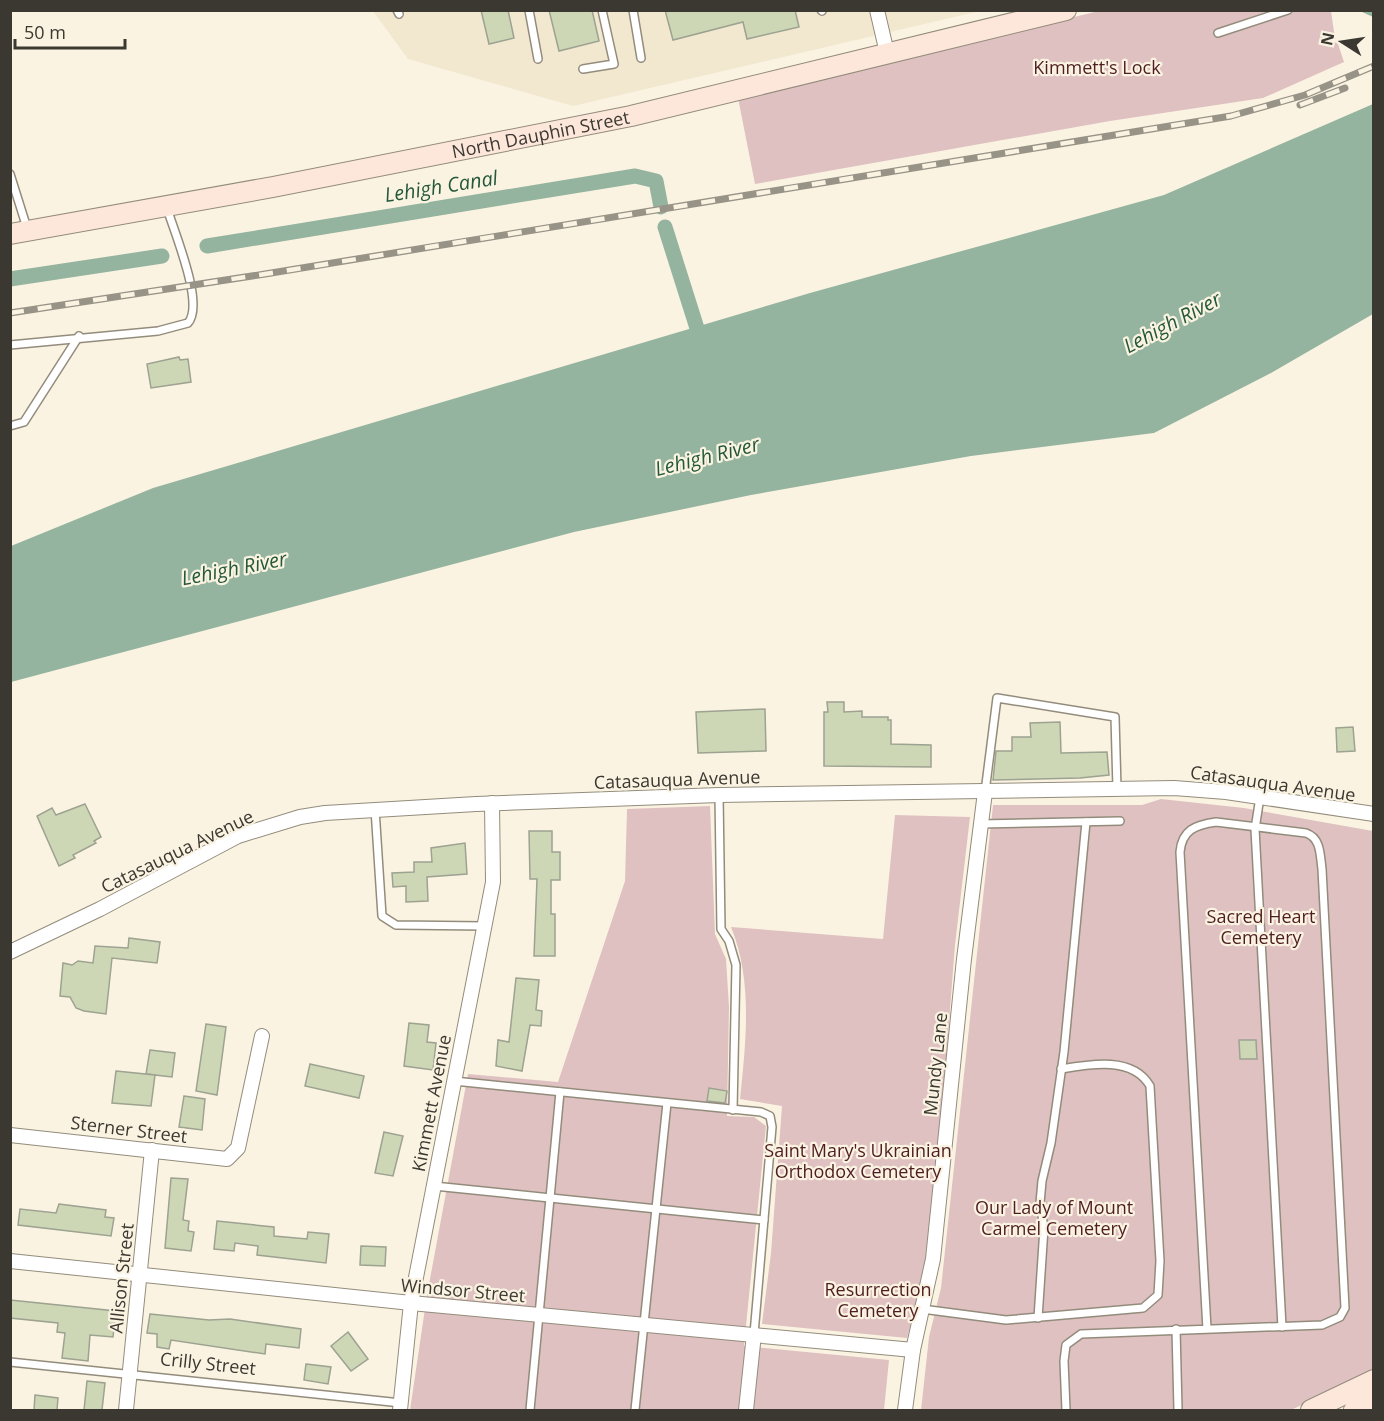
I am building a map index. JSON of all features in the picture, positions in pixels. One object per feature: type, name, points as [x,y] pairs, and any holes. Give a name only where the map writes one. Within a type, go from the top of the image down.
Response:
[{"type":"street","points":[[877,10],[887,53]]},
{"type":"street","name":"North Dauphin Street","points":[[19,233],[273,187],[631,116],[1066,10]]},
{"type":"street","name":"Catasauqua Avenue","points":[[10,952],[100,909],[238,836],[300,817],[375,809],[719,795],[1174,788],[1260,797],[1374,814]]},
{"type":"street","name":"Mundy Lane","points":[[905,1410],[913,1350],[933,1259],[979,824],[986,792]]},
{"type":"street","name":"Kimmett Avenue","points":[[400,1407],[411,1303],[493,882],[492,803]]},
{"type":"street","name":"Sterner Street","points":[[10,1135],[227,1159],[238,1148],[262,1036]]},
{"type":"street","name":"Allison Street","points":[[126,1410],[152,1150]]},
{"type":"street","name":"Windsor Street","points":[[10,1261],[411,1303],[913,1350]]},
{"type":"street","points":[[746,1410],[754,1334]]},
{"type":"street","points":[[1311,1410],[1374,1380]]},
{"type":"street","points":[[1354,1410],[1374,1400]]},
{"type":"lane","points":[[529,10],[538,59]]},
{"type":"lane","points":[[583,69],[614,64],[602,10]]},
{"type":"lane","points":[[633,10],[641,58]]},
{"type":"lane","points":[[1218,33],[1288,10]]},
{"type":"lane","points":[[10,174],[19,233]]},
{"type":"lane","points":[[10,345],[79,336],[158,331],[188,323],[193,318],[195,310],[193,294],[166,205]]},
{"type":"lane","points":[[10,426],[24,422],[79,336]]},
{"type":"lane","points":[[986,792],[997,698],[1115,717],[1117,789]]},
{"type":"lane","points":[[719,795],[721,929],[729,941],[736,965],[733,1110]]},
{"type":"lane","points":[[1260,797],[1255,829],[1282,1327]]},
{"type":"lane","points":[[375,809],[382,916],[396,925],[484,926]]},
{"type":"lane","points":[[979,824],[1120,821]]},
{"type":"lane","points":[[1038,1318],[1044,1228],[1040,1203],[1042,1181],[1051,1143],[1061,1069],[1086,822]]},
{"type":"lane","points":[[1066,1410],[1064,1361],[1066,1346],[1071,1339],[1081,1334],[1322,1325],[1334,1322],[1345,1308],[1319,844],[1311,835],[1296,831],[1255,829],[1215,822],[1201,824],[1187,831],[1181,842],[1180,852],[1207,1329]]},
{"type":"lane","points":[[922,1309],[993,1320],[1143,1308],[1155,1300],[1160,1290],[1150,1086],[1145,1076],[1121,1066],[1092,1064],[1061,1069]]},
{"type":"lane","points":[[454,1081],[761,1112],[770,1116],[772,1127],[754,1334]]},
{"type":"lane","points":[[530,1410],[560,1092]]},
{"type":"lane","points":[[635,1410],[667,1103]]},
{"type":"lane","points":[[434,1186],[764,1220]]},
{"type":"lane","points":[[1176,1329],[1178,1410]]},
{"type":"lane","name":"Crilly Street","points":[[10,1362],[130,1373],[400,1407]]},
{"type":"shaded area","points":[[373,11],[980,11],[573,106],[408,59]]},
{"type":"green space","name":"Kimmett's Lock","points":[[1099,11],[1331,11],[1334,32],[1344,62],[1263,98],[1110,121],[755,184],[738,98]]},
{"type":"green space","name":"Sacred Heart Cemetery","points":[[1161,799],[1244,808],[1373,831],[1373,1371],[1291,1410],[921,1410],[929,1337],[941,1288],[993,805],[1142,805]]},
{"type":"green space","points":[[710,806],[715,934],[726,959],[729,1007],[727,1116],[754,1117],[766,1126],[744,1346],[889,1360],[884,1410],[410,1410],[427,1295],[468,1074],[558,1082],[625,881],[627,809]]},
{"type":"green space","points":[[895,815],[970,817],[955,945],[934,1214],[925,1268],[907,1338],[762,1324],[771,1253],[782,1106],[740,1099],[746,1033],[745,990],[743,969],[731,927],[883,939]]},
{"type":"water","name":"Lehigh River","points":[[1373,104],[1373,314],[1271,373],[1154,433],[971,456],[751,495],[574,532],[11,682],[11,546],[153,488],[810,293],[1164,195]]},
{"type":"building","points":[[481,10],[508,10],[514,38],[489,44]]},
{"type":"building","points":[[549,10],[592,10],[599,41],[559,51]]},
{"type":"building","points":[[665,10],[795,10],[799,27],[747,39],[743,22],[673,40]]},
{"type":"building","points":[[179,357],[180,360],[188,359],[191,382],[151,388],[147,364]]},
{"type":"building","points":[[827,702],[844,702],[844,712],[862,711],[862,717],[888,717],[888,720],[891,720],[891,744],[931,745],[931,767],[824,766],[824,712],[828,712]]},
{"type":"building","points":[[765,709],[766,751],[698,753],[696,712]]},
{"type":"building","points":[[1060,722],[1061,753],[1107,752],[1109,775],[993,780],[996,751],[1012,751],[1012,737],[1031,737],[1030,723]]},
{"type":"building","points":[[1353,727],[1355,751],[1337,752],[1336,728]]},
{"type":"building","points":[[85,804],[101,837],[94,841],[96,843],[73,855],[75,858],[59,866],[37,816],[52,808],[56,815]]},
{"type":"building","points":[[529,831],[552,831],[552,852],[560,852],[560,880],[551,880],[551,914],[555,914],[555,956],[534,956],[537,879],[530,879]]},
{"type":"building","points":[[465,843],[467,874],[427,877],[428,901],[406,902],[406,886],[393,887],[392,873],[414,872],[414,862],[432,862],[431,848]]},
{"type":"building","points":[[129,938],[160,942],[157,963],[112,958],[106,1014],[76,1008],[70,997],[60,996],[63,963],[72,965],[78,961],[93,963],[95,946],[128,948]]},
{"type":"building","points":[[516,978],[539,980],[536,1010],[542,1011],[541,1026],[530,1025],[522,1071],[496,1066],[498,1040],[509,1042]]},
{"type":"building","points":[[409,1023],[429,1025],[427,1042],[436,1043],[433,1070],[404,1066]]},
{"type":"building","points":[[206,1024],[226,1027],[217,1095],[196,1091]]},
{"type":"building","points":[[1239,1040],[1256,1040],[1257,1059],[1240,1059]]},
{"type":"building","points":[[150,1050],[175,1053],[172,1077],[146,1074]]},
{"type":"building","points":[[310,1064],[364,1076],[359,1098],[305,1086]]},
{"type":"building","points":[[116,1071],[155,1075],[151,1106],[112,1103]]},
{"type":"building","points":[[709,1088],[727,1091],[725,1103],[707,1101]]},
{"type":"building","points":[[184,1096],[205,1099],[202,1130],[179,1127]]},
{"type":"building","points":[[384,1132],[403,1136],[393,1176],[375,1173]]},
{"type":"building","points":[[171,1178],[188,1179],[183,1220],[189,1221],[188,1231],[194,1232],[191,1251],[165,1248]]},
{"type":"building","points":[[59,1204],[106,1210],[105,1217],[114,1218],[111,1236],[18,1225],[20,1209],[56,1213]]},
{"type":"building","points":[[217,1221],[274,1227],[274,1236],[307,1239],[308,1232],[329,1234],[326,1263],[257,1255],[258,1246],[235,1243],[234,1251],[214,1249]]},
{"type":"building","points":[[361,1246],[386,1247],[385,1266],[360,1265]]},
{"type":"building","points":[[10,1300],[116,1311],[113,1337],[90,1335],[88,1361],[62,1358],[65,1333],[57,1332],[58,1323],[10,1318]]},
{"type":"building","points":[[150,1314],[209,1320],[230,1319],[301,1329],[299,1348],[266,1344],[265,1354],[171,1340],[169,1349],[157,1347],[157,1334],[147,1333]]},
{"type":"building","points":[[348,1332],[368,1359],[351,1371],[331,1346]]},
{"type":"building","points":[[306,1364],[331,1367],[328,1384],[304,1380]]},
{"type":"building","points":[[87,1381],[105,1383],[102,1410],[84,1410]]},
{"type":"building","points":[[35,1395],[58,1398],[57,1410],[34,1410]]},
{"type":"waterway","points":[[1363,10],[1374,15]]},
{"type":"waterway","name":"Lehigh Canal","points":[[207,246],[635,176],[656,181],[661,207]]},
{"type":"waterway","name":"Lehigh Canal","points":[[665,227],[702,344]]},
{"type":"waterway","name":"Lehigh Canal","points":[[10,279],[162,256]]},
{"type":"railway","points":[[10,313],[265,274],[1231,116],[1305,95],[1374,66]]},
{"type":"railway","points":[[1300,105],[1345,88]]},
{"type":"park label","name":"Saint Mary's Ukrainian Orthodox Cemetery","points":[[858,1160]]},
{"type":"park label","name":"Our Lady of Mount Carmel Cemetery","points":[[1054,1217]]},
{"type":"park label","name":"Resurrection Cemetery","points":[[878,1299]]}]
